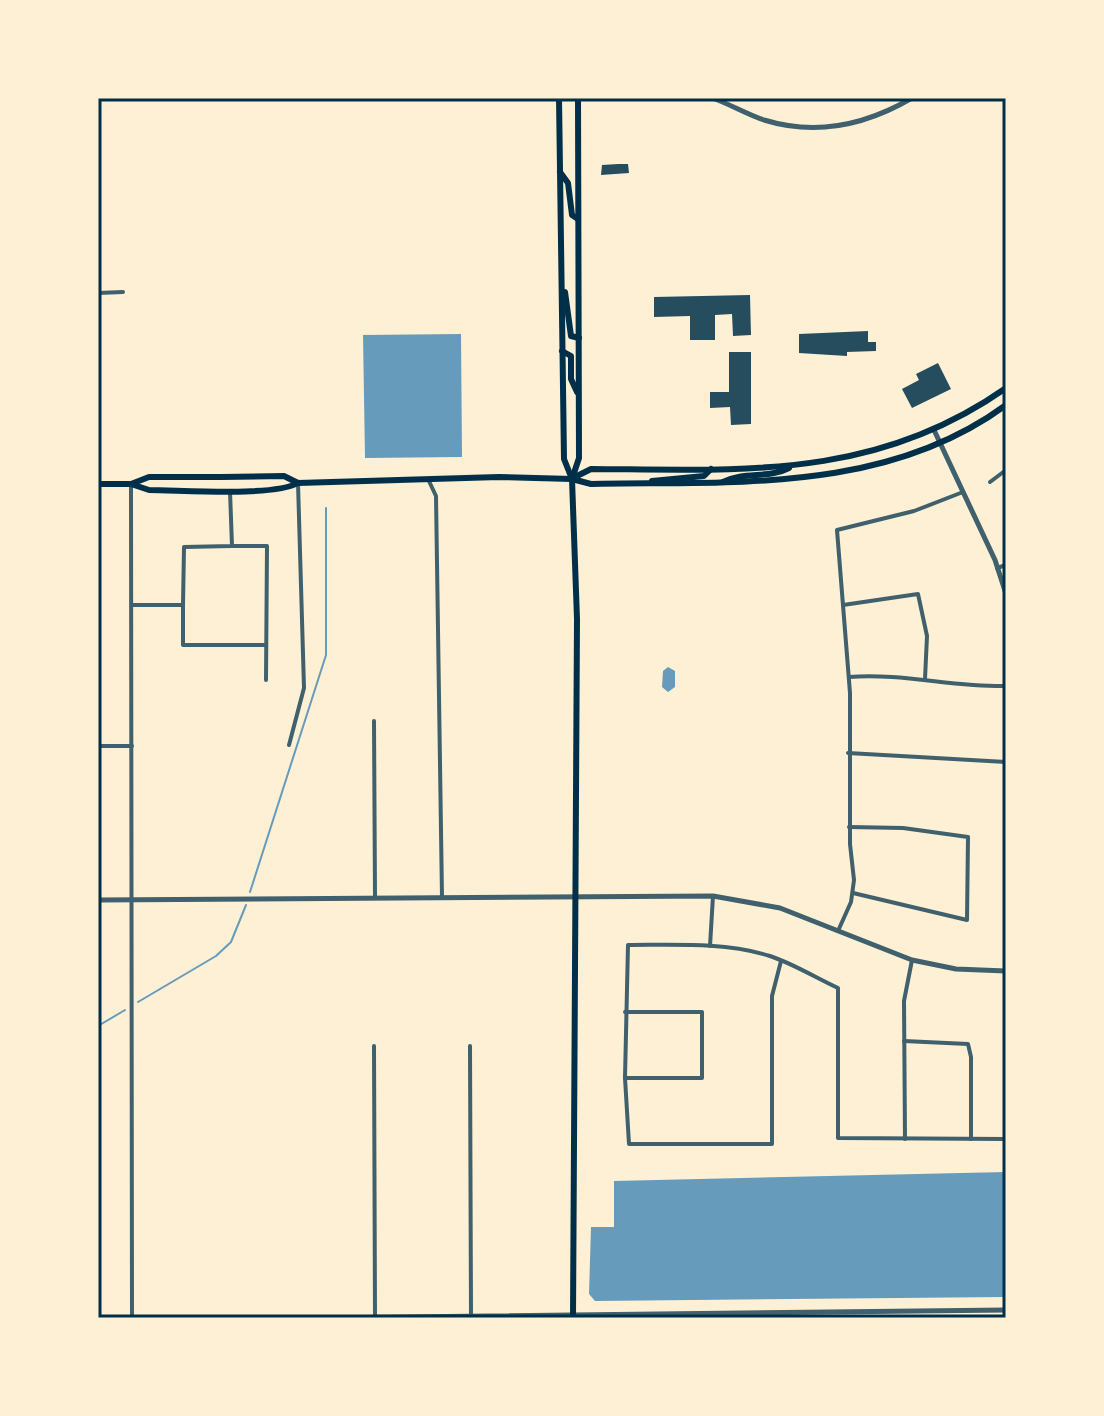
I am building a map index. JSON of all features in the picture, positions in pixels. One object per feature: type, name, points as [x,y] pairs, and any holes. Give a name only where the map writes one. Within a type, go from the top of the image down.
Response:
[{"type":"main road","points":[[559,98],[564,459],[572,479],[577,619],[573,1317]]},
{"type":"main road","points":[[572,479],[579,458],[578,98]]},
{"type":"main road","points":[[560,172],[568,183],[572,215],[578,219]]},
{"type":"main road","points":[[562,285],[569,307],[571,336],[579,338]]},
{"type":"main road","points":[[562,351],[571,356],[571,379],[579,395]]},
{"type":"main road","points":[[572,479],[591,469],[793,467],[850,458],[934,430],[1006,388]]},
{"type":"main road","points":[[98,484],[131,484],[149,490],[286,489],[298,483],[428,479],[572,479],[591,484],[798,480],[855,471],[941,444],[1006,405]]},
{"type":"main road","points":[[722,483],[737,475],[771,474],[793,467]]},
{"type":"main road","points":[[640,483],[668,477],[704,476],[711,469]]},
{"type":"main road","points":[[131,484],[149,477],[284,476],[298,483]]},
{"type":"street","points":[[712,98],[762,119],[813,128],[859,122],[884,114],[912,98]]},
{"type":"street","points":[[98,293],[123,292]]},
{"type":"street","points":[[934,430],[1006,594]]},
{"type":"street","points":[[990,482],[1006,470]]},
{"type":"street","points":[[428,479],[436,496],[442,897]]},
{"type":"street","points":[[289,745],[304,688],[298,483]]},
{"type":"street","points":[[131,484],[132,1318]]},
{"type":"street","points":[[230,489],[232,546]]},
{"type":"street","points":[[837,933],[853,893],[849,827],[849,677],[837,530],[914,511],[963,492]]},
{"type":"street","points":[[266,645],[183,645],[184,547],[267,546],[266,680]]},
{"type":"street","points":[[997,568],[1006,565]]},
{"type":"street","points":[[843,605],[918,594],[927,636],[925,679]]},
{"type":"street","points":[[132,605],[183,605]]},
{"type":"street","points":[[849,677],[884,675],[967,686],[1006,686]]},
{"type":"street","points":[[374,721],[375,897]]},
{"type":"street","points":[[98,746],[132,746]]},
{"type":"street","points":[[848,753],[1006,762]]},
{"type":"street","points":[[849,827],[903,828],[968,837],[967,920],[853,893]]},
{"type":"street","points":[[710,946],[713,896]]},
{"type":"street","points":[[98,900],[713,896],[780,908],[912,960],[956,969],[1006,971]]},
{"type":"street","points":[[781,961],[771,1007],[772,1144],[629,1144],[625,1078],[628,945],[742,949],[781,961],[838,988],[838,1138],[1006,1139]]},
{"type":"street","points":[[905,1139],[905,992],[912,960]]},
{"type":"street","points":[[625,1012],[702,1012],[702,1078],[625,1078]]},
{"type":"street","points":[[904,1041],[968,1044],[971,1139]]},
{"type":"street","points":[[374,1046],[375,1318]]},
{"type":"street","points":[[470,1046],[471,1317]]},
{"type":"street","points":[[320,1318],[1006,1310]]},
{"type":"water","points":[[461,334],[462,457],[365,458],[363,335]]},
{"type":"water","points":[[668,667],[675,671],[675,687],[668,692],[662,687],[663,671]]},
{"type":"water","points":[[1006,1172],[1006,1297],[595,1301],[589,1294],[591,1227],[614,1227],[614,1181]]},
{"type":"building","points":[[628,164],[629,173],[601,175],[602,165]]},
{"type":"building","points":[[750,295],[751,335],[733,336],[732,314],[715,315],[715,340],[690,340],[690,316],[654,317],[654,297]]},
{"type":"building","points":[[868,331],[868,342],[876,342],[876,351],[847,352],[847,356],[799,353],[799,334]]},
{"type":"building","points":[[729,352],[751,352],[751,424],[731,425],[730,407],[710,408],[710,392],[729,392]]},
{"type":"building","points":[[938,363],[951,389],[912,408],[902,389],[919,380],[916,374]]},
{"type":"waterway","points":[[250,892],[326,655],[326,508]]},
{"type":"waterway","points":[[138,1002],[216,956],[231,942],[246,905]]},
{"type":"waterway","points":[[98,1026],[125,1010]]}]
